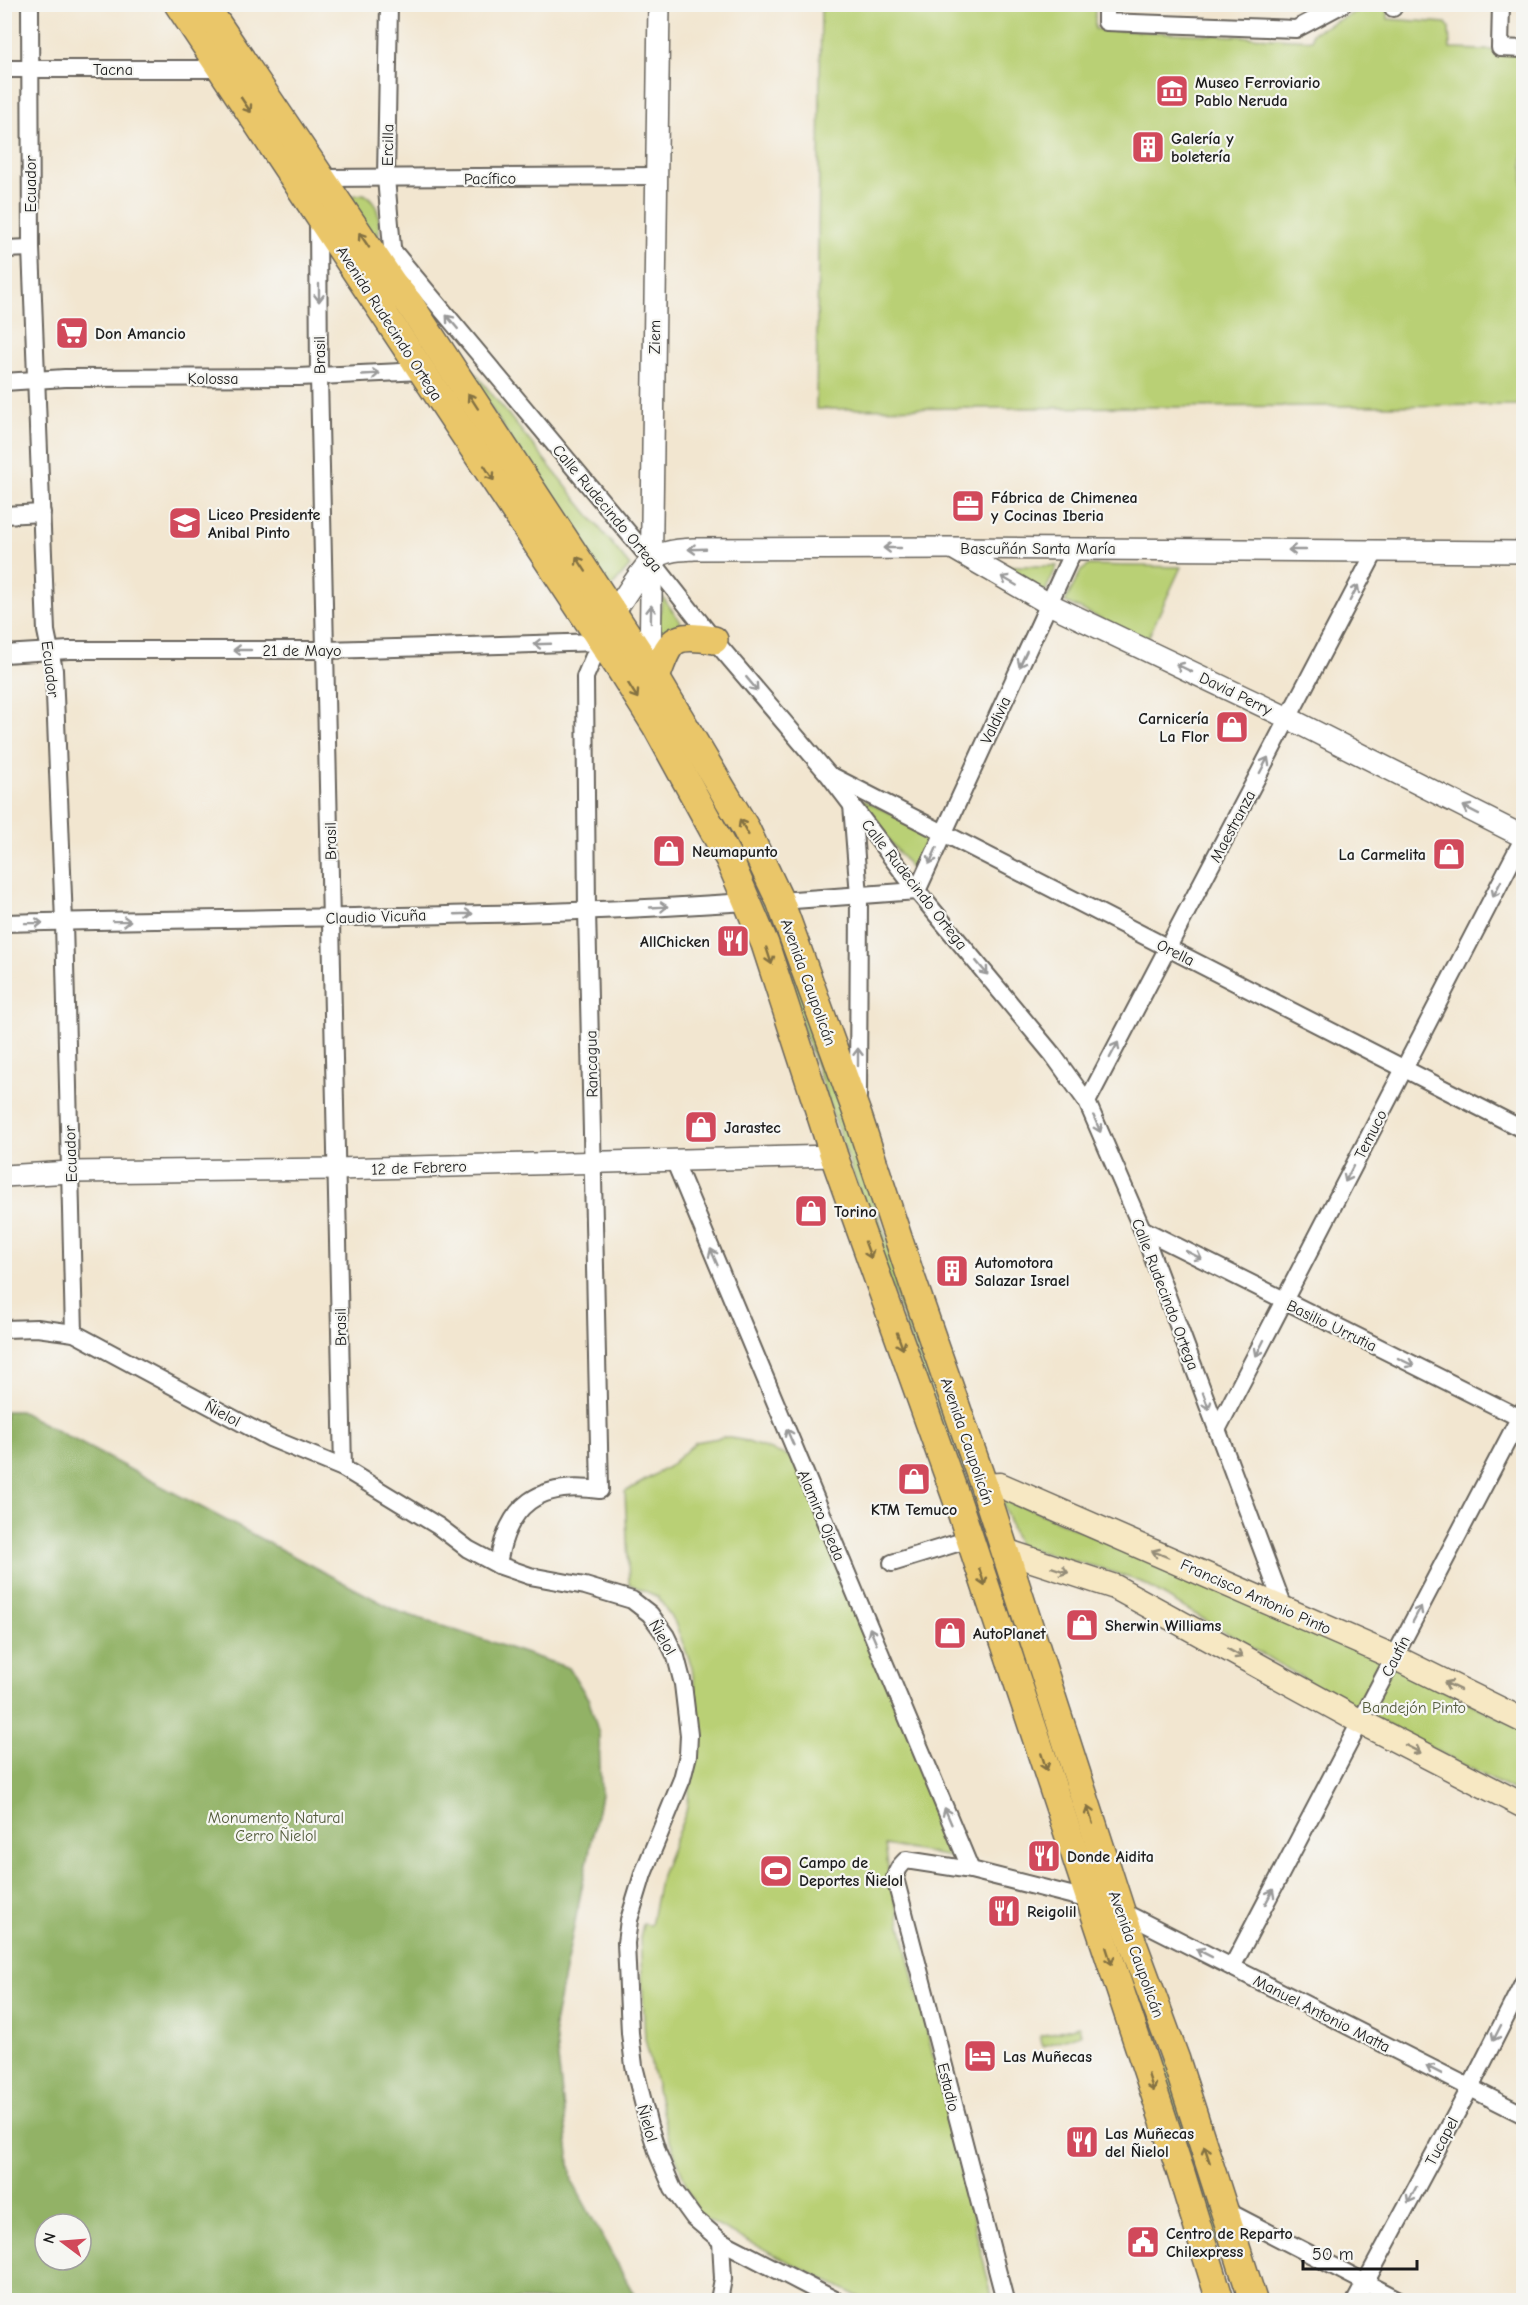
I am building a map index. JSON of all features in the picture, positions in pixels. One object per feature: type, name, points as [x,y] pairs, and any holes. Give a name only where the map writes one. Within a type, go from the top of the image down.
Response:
[{"type":"main road","name":"Avenida Rudecindo Ortega","points":[[178,4],[600,642]]},
{"type":"main road","name":"Avenida Rudecindo Ortega","points":[[204,4],[393,284],[409,303],[613,613]]},
{"type":"main road","name":"Avenida Caupolicán","points":[[613,613],[653,673],[746,829],[780,901],[858,1116],[984,1486],[1125,1922],[1176,2060],[1253,2301]]},
{"type":"main road","points":[[653,673],[673,642],[685,637],[714,640]]},
{"type":"main road","name":"Avenida Caupolicán","points":[[600,642],[656,726],[729,859],[765,944],[834,1156],[967,1530],[1181,2173],[1220,2301]]},
{"type":"main road","points":[[729,859],[761,892],[780,901]]},
{"type":"main road","points":[[834,1156],[852,1161],[869,1174],[877,1183],[887,1205]]},
{"type":"main road","points":[[881,1286],[911,1277]]},
{"type":"main road","name":"Francisco Antonio Pinto","points":[[984,1486],[1000,1485],[1284,1608],[1394,1657],[1524,1721]]},
{"type":"main road","points":[[967,1530],[1005,1551],[1115,1587],[1361,1722],[1524,1806]]},
{"type":"main road","points":[[1090,1900],[1112,1909],[1125,1922]]},
{"type":"main road","points":[[1181,2173],[1201,2196],[1225,2210]]},
{"type":"street","name":"Ecuador","points":[[30,4],[31,248],[46,632],[54,670],[64,922],[74,1333]]},
{"type":"street","name":"Ercilla","points":[[389,4],[386,178],[393,251],[393,284]]},
{"type":"street","name":"Ziem","points":[[653,673],[651,560],[659,4]]},
{"type":"street","points":[[1106,4],[1106,22],[1296,29],[1343,4]]},
{"type":"street","points":[[1501,4],[1500,48],[1524,49]]},
{"type":"street","name":"Tacna","points":[[4,69],[222,69]]},
{"type":"street","name":"Pacífico","points":[[322,178],[657,176]]},
{"type":"street","name":"Brasil","points":[[318,213],[343,1468]]},
{"type":"street","points":[[4,249],[31,248]]},
{"type":"street","name":"Calle Rudecindo Ortega","points":[[393,251],[651,560],[714,640],[828,774],[917,891],[1053,1055],[1087,1102],[1142,1228],[1284,1608]]},
{"type":"street","name":"Kolossa","points":[[4,381],[320,377],[422,371]]},
{"type":"street","points":[[4,514],[42,513]]},
{"type":"street","name":"Bascuñán Santa María","points":[[651,560],[669,551],[694,549],[951,548],[1524,552]]},
{"type":"street","name":"David Perry","points":[[951,548],[1049,604],[1288,718],[1524,837]]},
{"type":"street","name":"Valdivia","points":[[917,891],[1074,549]]},
{"type":"street","name":"Maestranza","points":[[1087,1102],[1376,550]]},
{"type":"street","points":[[600,642],[613,613],[651,560]]},
{"type":"street","name":"21 de Mayo","points":[[4,654],[50,651],[327,650],[600,642]]},
{"type":"street","name":"Rancagua","points":[[498,1565],[509,1524],[519,1510],[533,1498],[553,1490],[574,1486],[600,1490],[587,910],[585,677],[600,642]]},
{"type":"street","name":"Orella","points":[[828,774],[1524,1130]]},
{"type":"street","points":[[852,804],[859,896],[858,1116]]},
{"type":"street","name":"Temuco","points":[[1217,1430],[1524,837]]},
{"type":"street","points":[[780,901],[917,891]]},
{"type":"street","name":"Claudio Vicuña","points":[[4,923],[332,918],[587,910],[747,902]]},
{"type":"street","name":"12 de Febrero","points":[[4,1176],[70,1172],[337,1169],[834,1156]]},
{"type":"street","name":"Alamiro Ojeda","points":[[674,1160],[971,1870]]},
{"type":"street","name":"Basilio Urrutia","points":[[1142,1228],[1284,1301],[1522,1416]]},
{"type":"street","name":"Ñielol","points":[[4,1329],[37,1329],[74,1333],[270,1438],[343,1468],[438,1526],[468,1549],[498,1565],[530,1576],[585,1586],[633,1600],[650,1614],[676,1657],[687,1712],[688,1755],[682,1779],[643,1874],[629,1920],[626,1943],[630,2033],[638,2085],[658,2154],[673,2189],[694,2218],[721,2241],[835,2301]]},
{"type":"street","name":"Cautín","points":[[1232,1967],[1522,1416]]},
{"type":"street","points":[[891,1563],[967,1530]]},
{"type":"street","name":"Estadio","points":[[971,1870],[906,1860],[898,1868],[895,1878],[1005,2301]]},
{"type":"street","points":[[971,1870],[1090,1900]]},
{"type":"street","name":"Manuel Antonio Matta","points":[[1125,1922],[1232,1967],[1524,2115]]},
{"type":"street","name":"Tucapel","points":[[1356,2301],[1470,2088],[1524,1981]]},
{"type":"street","points":[[1225,2210],[1399,2301]]},
{"type":"street","points":[[719,2301],[723,2279],[721,2241]]},
{"type":"green space","points":[[821,5],[1095,5],[1095,29],[1312,40],[1312,33],[1370,5],[1388,5],[1388,19],[1446,23],[1449,27],[1450,49],[1523,51],[1523,405],[816,409]]},
{"type":"green space","points":[[364,194],[371,199],[378,212],[378,251],[343,197]]},
{"type":"green space","points":[[413,285],[470,367],[630,566],[609,590],[579,545],[573,527],[527,465]]},
{"type":"green space","points":[[1089,565],[1181,567],[1147,640],[1065,602],[1081,571]]},
{"type":"green space","points":[[993,566],[1057,566],[1045,592]]},
{"type":"green space","points":[[662,596],[686,630],[657,641]]},
{"type":"green space","points":[[684,750],[693,752],[775,912],[1249,2300],[1235,2300],[1104,1893],[937,1418],[759,899],[710,795]]},
{"type":"green space","points":[[857,797],[934,834],[915,873],[857,800]]},
{"type":"green space","name":"Monumento Natural Cerro Ñielol","points":[[5,1411],[20,1411],[397,1611],[569,1668],[589,1700],[599,1734],[601,1795],[554,2024],[572,2181],[637,2300],[5,2300]]},
{"type":"green space","name":"Campo de Deportes Ñielol","points":[[724,1437],[742,1440],[797,1459],[961,1859],[885,1845],[889,1874],[993,2300],[865,2300],[698,2216],[668,2136],[645,2039],[640,1938],[643,1924],[651,1925],[661,1875],[686,1812],[699,1732],[692,1667],[675,1623],[658,1597],[629,1584],[625,1492],[668,1467],[696,1442]]},
{"type":"green space","name":"Bandejón Pinto","points":[[1000,1496],[1366,1652],[1523,1729],[1523,1796],[1343,1702],[1141,1582],[1100,1568],[1018,1546]]},
{"type":"green space","points":[[1079,2026],[1081,2034],[1043,2046],[1040,2036]]},
{"type":"place","name":"Museo Ferroviario Pablo Neruda","points":[[1172,91]]},
{"type":"place","name":"Galería y boletería","points":[[1148,147]]},
{"type":"place","name":"Don Amancio","points":[[72,333]]},
{"type":"place","name":"Fábrica de Chimenea y Cocinas Iberia","points":[[968,506]]},
{"type":"place","name":"Liceo Presidente Anibal Pinto","points":[[185,523]]},
{"type":"place","name":"Carnicería La Flor","points":[[1232,727]]},
{"type":"place","name":"Neumapunto","points":[[669,851]]},
{"type":"place","name":"La Carmelita","points":[[1449,854]]},
{"type":"place","name":"AllChicken","points":[[733,941]]},
{"type":"place","name":"Jarastec","points":[[701,1127]]},
{"type":"place","name":"Torino","points":[[811,1211]]},
{"type":"place","name":"Automotora Salazar Israel","points":[[952,1271]]},
{"type":"place","name":"KTM Temuco","points":[[914,1479]]},
{"type":"place","name":"Sherwin Williams","points":[[1082,1625]]},
{"type":"place","name":"AutoPlanet","points":[[950,1633]]},
{"type":"place","name":"Donde Aidita","points":[[1044,1856]]},
{"type":"place","name":"Campo de Deportes Ñielol","points":[[776,1871]]},
{"type":"place","name":"Reigolil","points":[[1004,1911]]},
{"type":"place","name":"Las Muñecas","points":[[980,2056]]},
{"type":"place","name":"Las Muñecas del Ñielol","points":[[1082,2142]]},
{"type":"place","name":"Centro de Reparto Chilexpress","points":[[1143,2242]]}]
